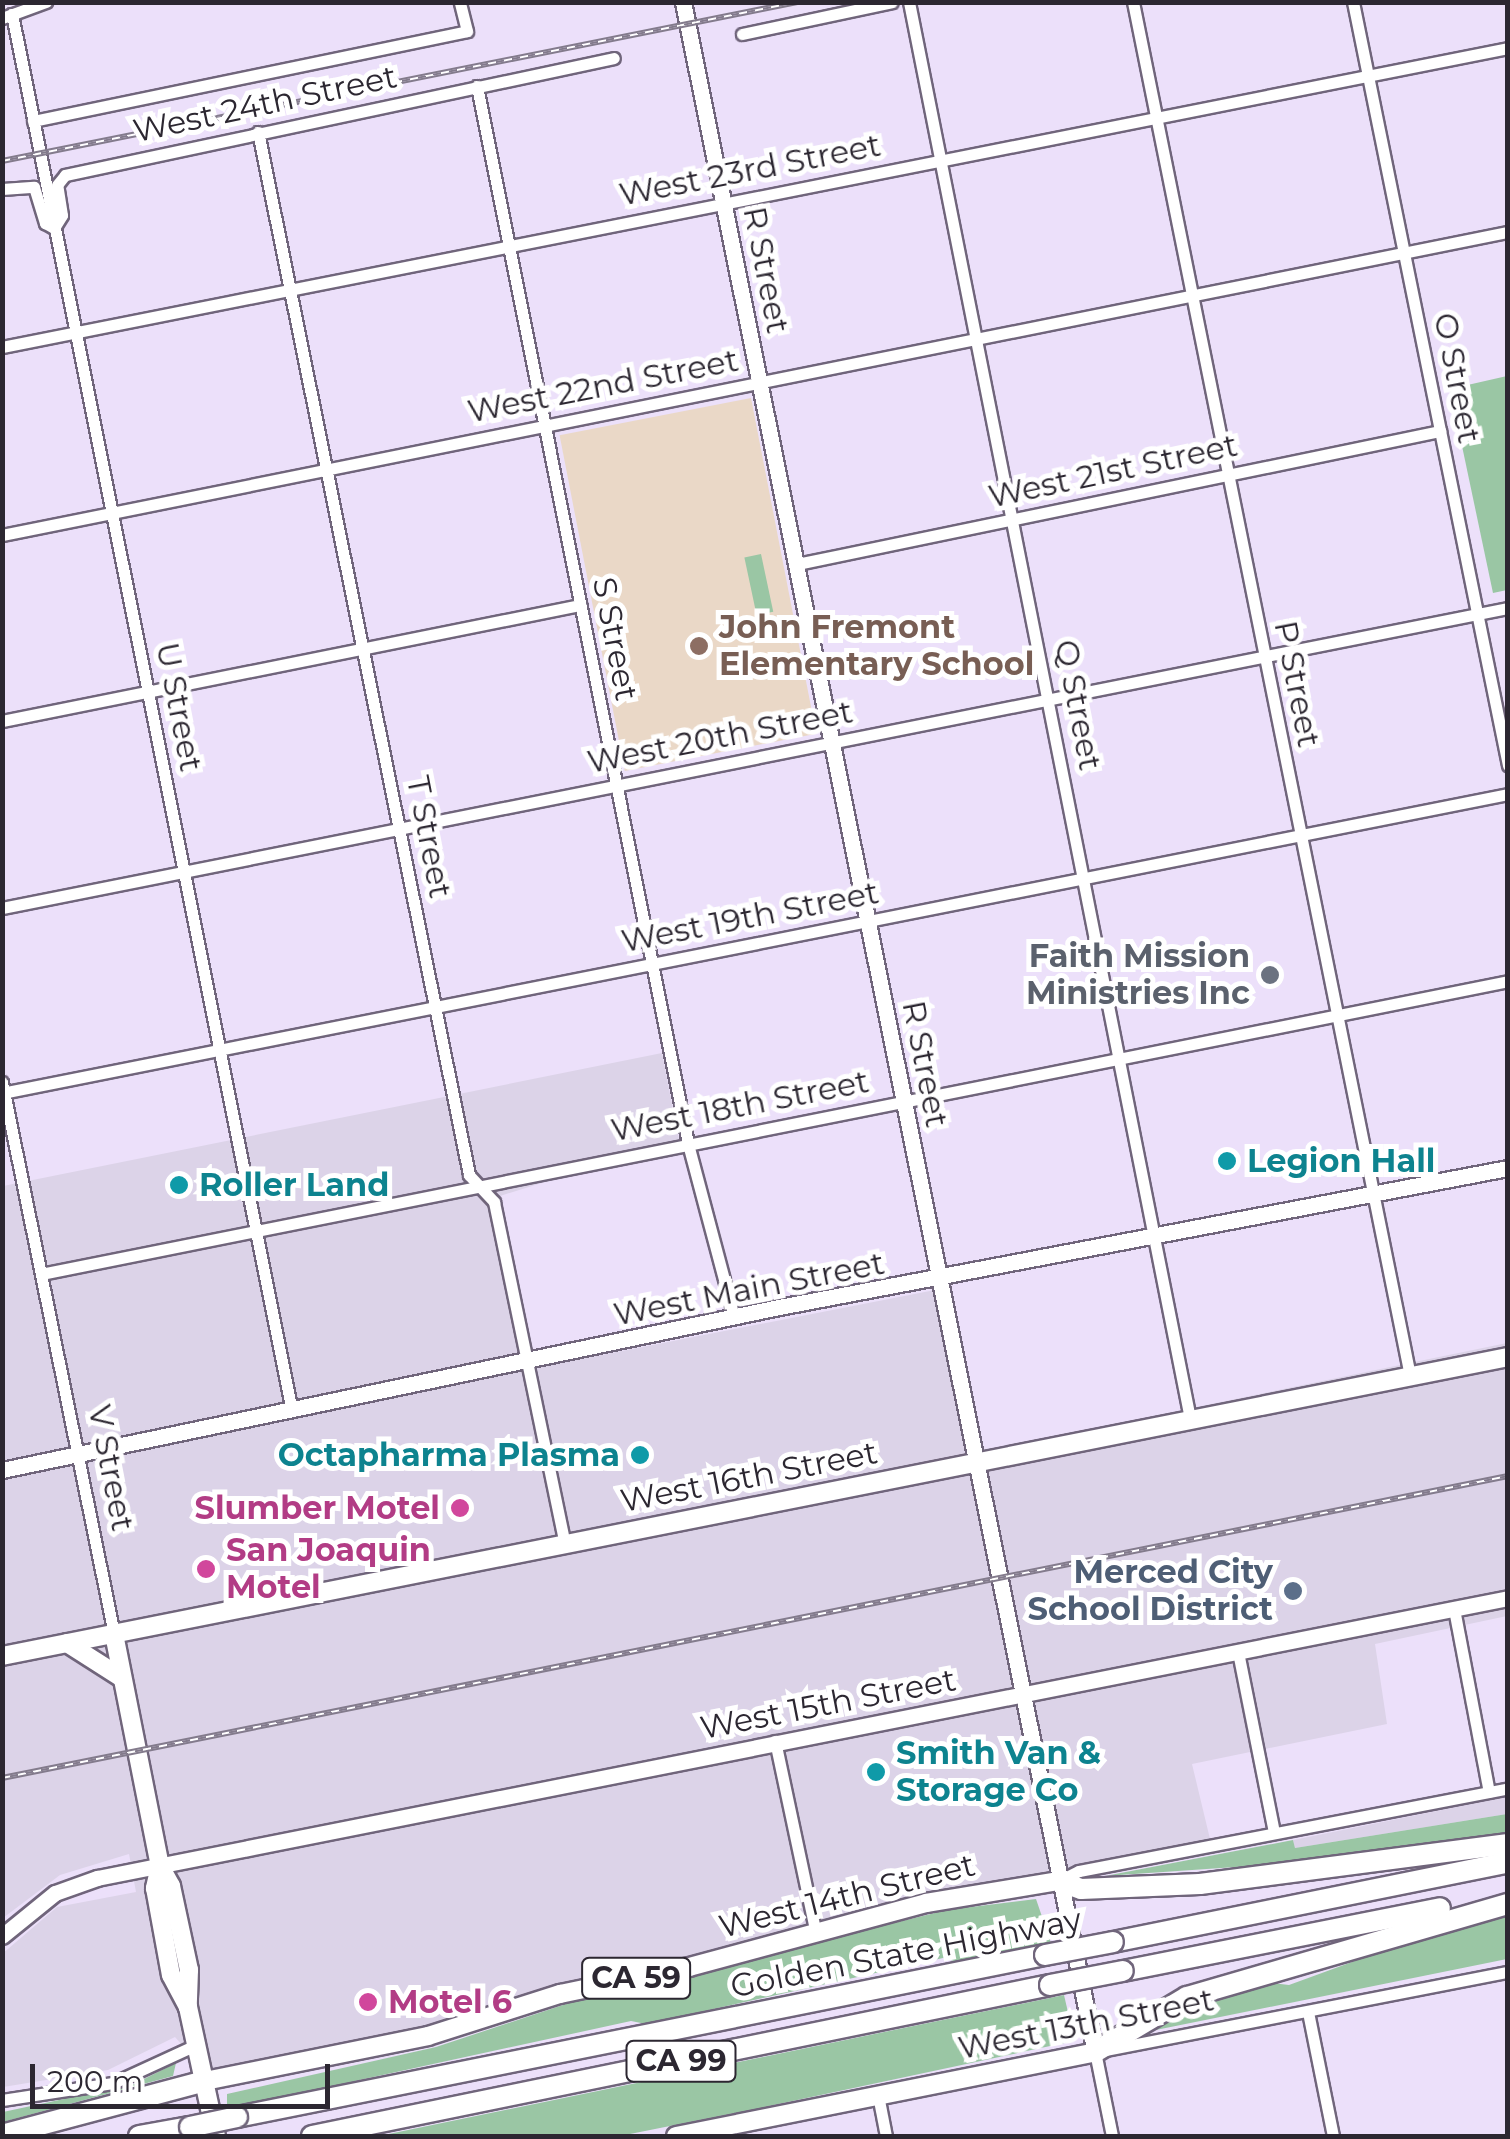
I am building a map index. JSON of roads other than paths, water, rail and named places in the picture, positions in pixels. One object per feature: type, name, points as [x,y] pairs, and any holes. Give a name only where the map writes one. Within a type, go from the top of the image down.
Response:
[{"type":"highway","name":"CA 59","points":[[1059,1881],[1080,1888],[1200,1884],[1508,1844]]},
{"type":"highway","name":"Golden State Highway","points":[[140,2136],[1508,1862]]},
{"type":"highway","name":"Golden State Highway","points":[[312,2136],[1508,1894]]},
{"type":"highway","points":[[1095,2052],[1114,2034],[1187,1997],[1508,1904]]},
{"type":"highway","points":[[2,2134],[210,2080]]},
{"type":"main road","name":"West 16th Street","points":[[2,1656],[1508,1357]]},
{"type":"main road","name":"V Street","points":[[114,1634],[160,1866],[154,1888],[171,1974],[188,2006],[196,2044],[210,2080],[216,2136]]},
{"type":"main road","points":[[68,1643],[122,1678]]},
{"type":"main road","name":"West 14th Street","points":[[210,2080],[416,2038],[560,1994],[816,1934],[926,1903],[1059,1881]]},
{"type":"main road","name":"West 13th Street","points":[[676,2136],[1095,2052]]},
{"type":"street","points":[[7,16],[46,2]]},
{"type":"street","points":[[34,121],[466,31],[460,2]]},
{"type":"street","name":"R Street","points":[[683,2],[1112,2136]]},
{"type":"street","points":[[742,34],[892,2]]},
{"type":"street","name":"Q Street","points":[[909,2],[1190,1418]]},
{"type":"street","name":"P Street","points":[[1133,2],[1410,1376]]},
{"type":"street","name":"O Street","points":[[1352,2],[1508,765]]},
{"type":"street","name":"U Street","points":[[7,16],[34,121],[292,1411]]},
{"type":"street","name":"West 23rd Street","points":[[2,347],[1508,48]]},
{"type":"street","name":"West 24th Street","points":[[54,228],[62,216],[57,184],[65,175],[614,58]]},
{"type":"street","name":"S Street","points":[[477,86],[688,1144],[734,1316]]},
{"type":"street","name":"T Street","points":[[258,132],[469,1174],[494,1202],[565,1544]]},
{"type":"street","points":[[2,190],[34,187],[46,223],[54,228]]},
{"type":"street","name":"West 22nd Street","points":[[2,534],[1508,232]]},
{"type":"street","name":"West 21st Street","points":[[797,564],[1440,431]]},
{"type":"street","points":[[2,721],[580,605]]},
{"type":"street","name":"West 20th Street","points":[[2,908],[1508,608]]},
{"type":"street","name":"West 19th Street","points":[[3,1089],[436,1008],[1508,794]]},
{"type":"street","name":"West 18th Street","points":[[41,1274],[1508,981]]},
{"type":"street","name":"V Street","points":[[3,1089],[114,1634]]},
{"type":"street","name":"West Main Street","points":[[2,1470],[527,1364],[734,1316],[940,1281],[1508,1168]]},
{"type":"street","name":"West 15th Street","points":[[2,1936],[55,1892],[160,1866],[1508,1598]]},
{"type":"street","points":[[1454,1609],[1489,1792]]},
{"type":"street","points":[[1238,1652],[1274,1832]]},
{"type":"street","points":[[775,1741],[816,1934]]},
{"type":"street","name":"West 14th Street","points":[[1059,1881],[1079,1870],[1508,1788]]},
{"type":"street","name":"West 13th Street","points":[[1095,2052],[1508,1972]]},
{"type":"street","points":[[1308,2012],[1333,2136]]},
{"type":"street","points":[[2,2100],[113,2082],[196,2044]]},
{"type":"street","points":[[878,2095],[886,2136]]},
{"type":"railway","points":[[2,161],[797,2]]},
{"type":"railway","points":[[2,1778],[1508,1476]]},
{"type":"place","name":"John Fremont Elementary School","points":[[699,646]]},
{"type":"place","name":"Faith Mission Ministries Inc","points":[[1270,975]]},
{"type":"place","name":"Legion Hall","points":[[1227,1161]]},
{"type":"place","name":"Roller Land","points":[[179,1185]]},
{"type":"place","name":"Octapharma Plasma","points":[[640,1455]]},
{"type":"place","name":"Slumber Motel","points":[[460,1508]]},
{"type":"place","name":"San Joaquin Motel","points":[[206,1569]]},
{"type":"place","name":"Merced City School District","points":[[1293,1591]]},
{"type":"place","name":"Smith Van & Storage Co","points":[[876,1772]]},
{"type":"place","name":"Motel 6","points":[[368,2002]]}]
